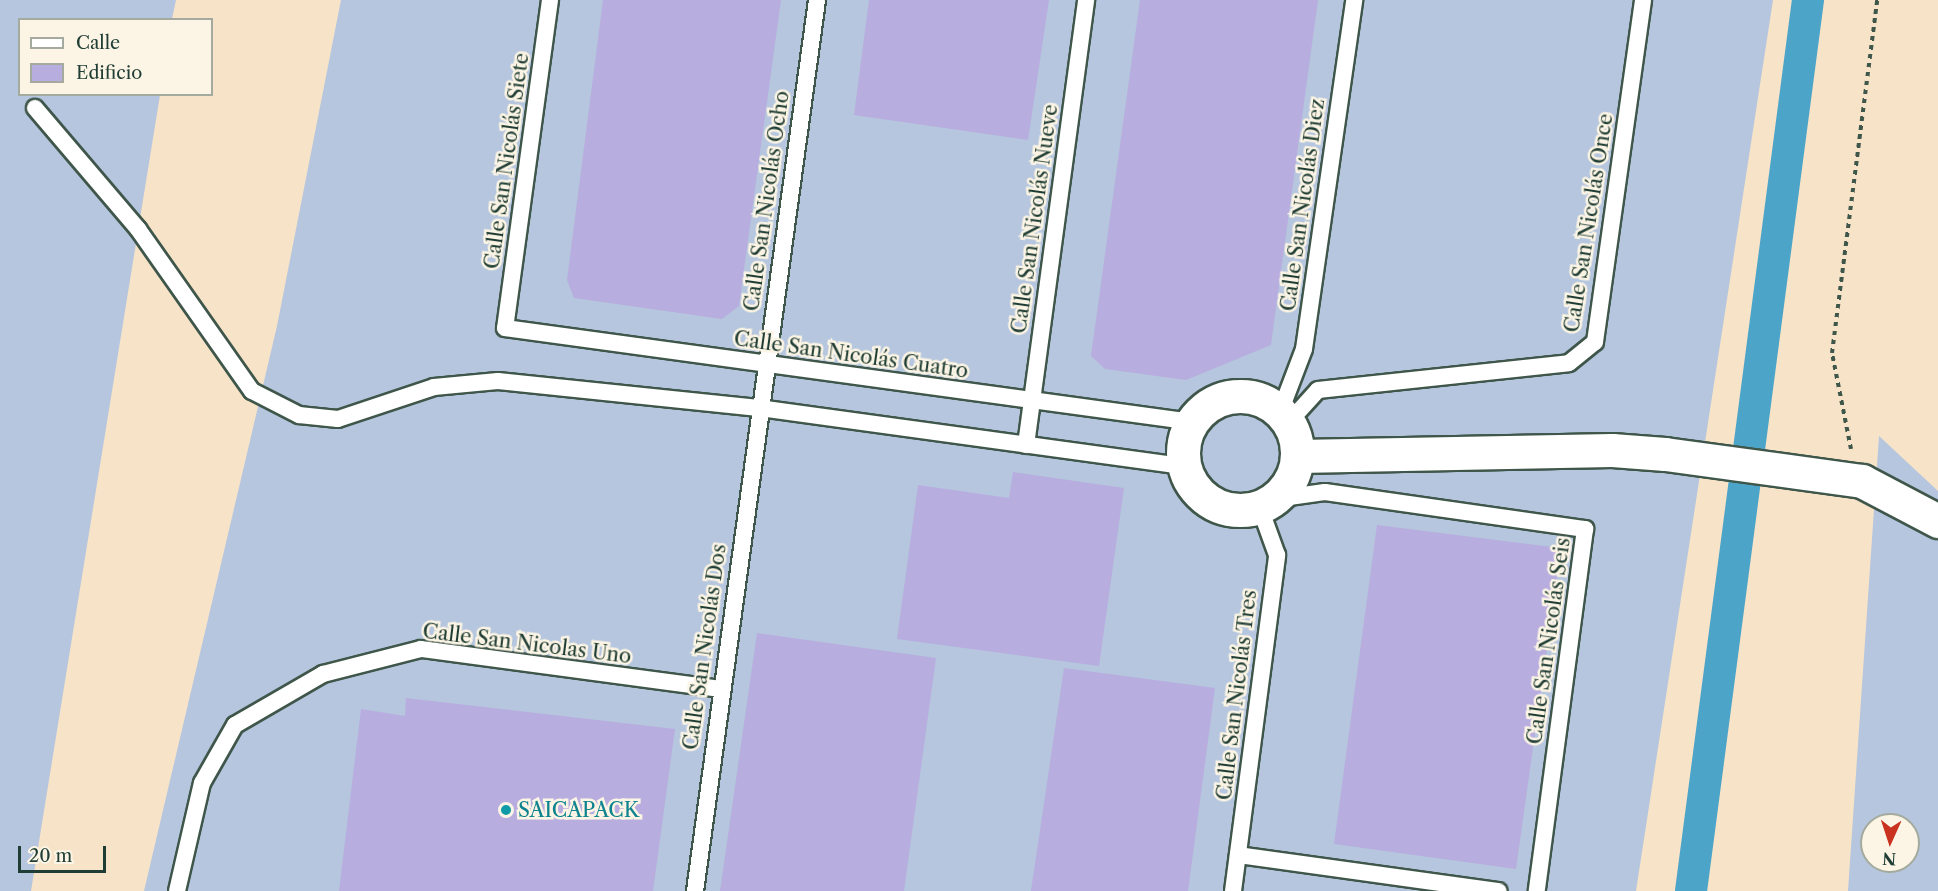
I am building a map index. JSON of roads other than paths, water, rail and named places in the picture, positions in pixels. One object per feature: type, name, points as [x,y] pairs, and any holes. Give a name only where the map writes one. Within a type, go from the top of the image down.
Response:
[{"type":"street","points":[[1233,396],[1266,402],[1284,417],[1298,456],[1287,487],[1267,504],[1222,508],[1204,499],[1184,466],[1182,451],[1192,422],[1217,400],[1233,396]]},
{"type":"street","points":[[1298,456],[1612,450],[1665,454],[1862,480],[1938,521]]},
{"type":"lane","name":"Calle San Nicolás Siete","points":[[505,328],[550,0]]},
{"type":"lane","name":"Calle San Nicolás Ocho","points":[[759,408],[817,0]]},
{"type":"lane","name":"Calle San Nicolás Nueve","points":[[1026,445],[1086,0]]},
{"type":"lane","name":"Calle San Nicolás Diez","points":[[1284,417],[1304,349],[1354,0]]},
{"type":"lane","name":"Calle San Nicolás Once","points":[[1284,417],[1318,390],[1569,363],[1595,342],[1643,0]]},
{"type":"lane","points":[[35,108],[138,229],[252,391],[299,415],[338,419],[434,387],[498,381],[759,408],[1184,466]]},
{"type":"lane","name":"Calle San Nicolás Cuatro","points":[[505,328],[1192,422]]},
{"type":"lane","name":"Calle San Nicolás Dos","points":[[695,891],[759,408]]},
{"type":"lane","name":"Calle San Nicolás Seis","points":[[1267,504],[1325,492],[1585,529],[1537,891]]},
{"type":"lane","name":"Calle San Nicolás Tres","points":[[1233,891],[1276,555],[1267,504]]},
{"type":"lane","name":"Calle San Nicolas Uno","points":[[177,891],[202,783],[235,724],[323,674],[421,649],[720,689]]},
{"type":"lane","points":[[1238,855],[1499,891]]},
{"type":"waterway","points":[[1691,891],[1808,0]]},
{"type":"place","name":"SAICAPACK","points":[[506,810]]}]
